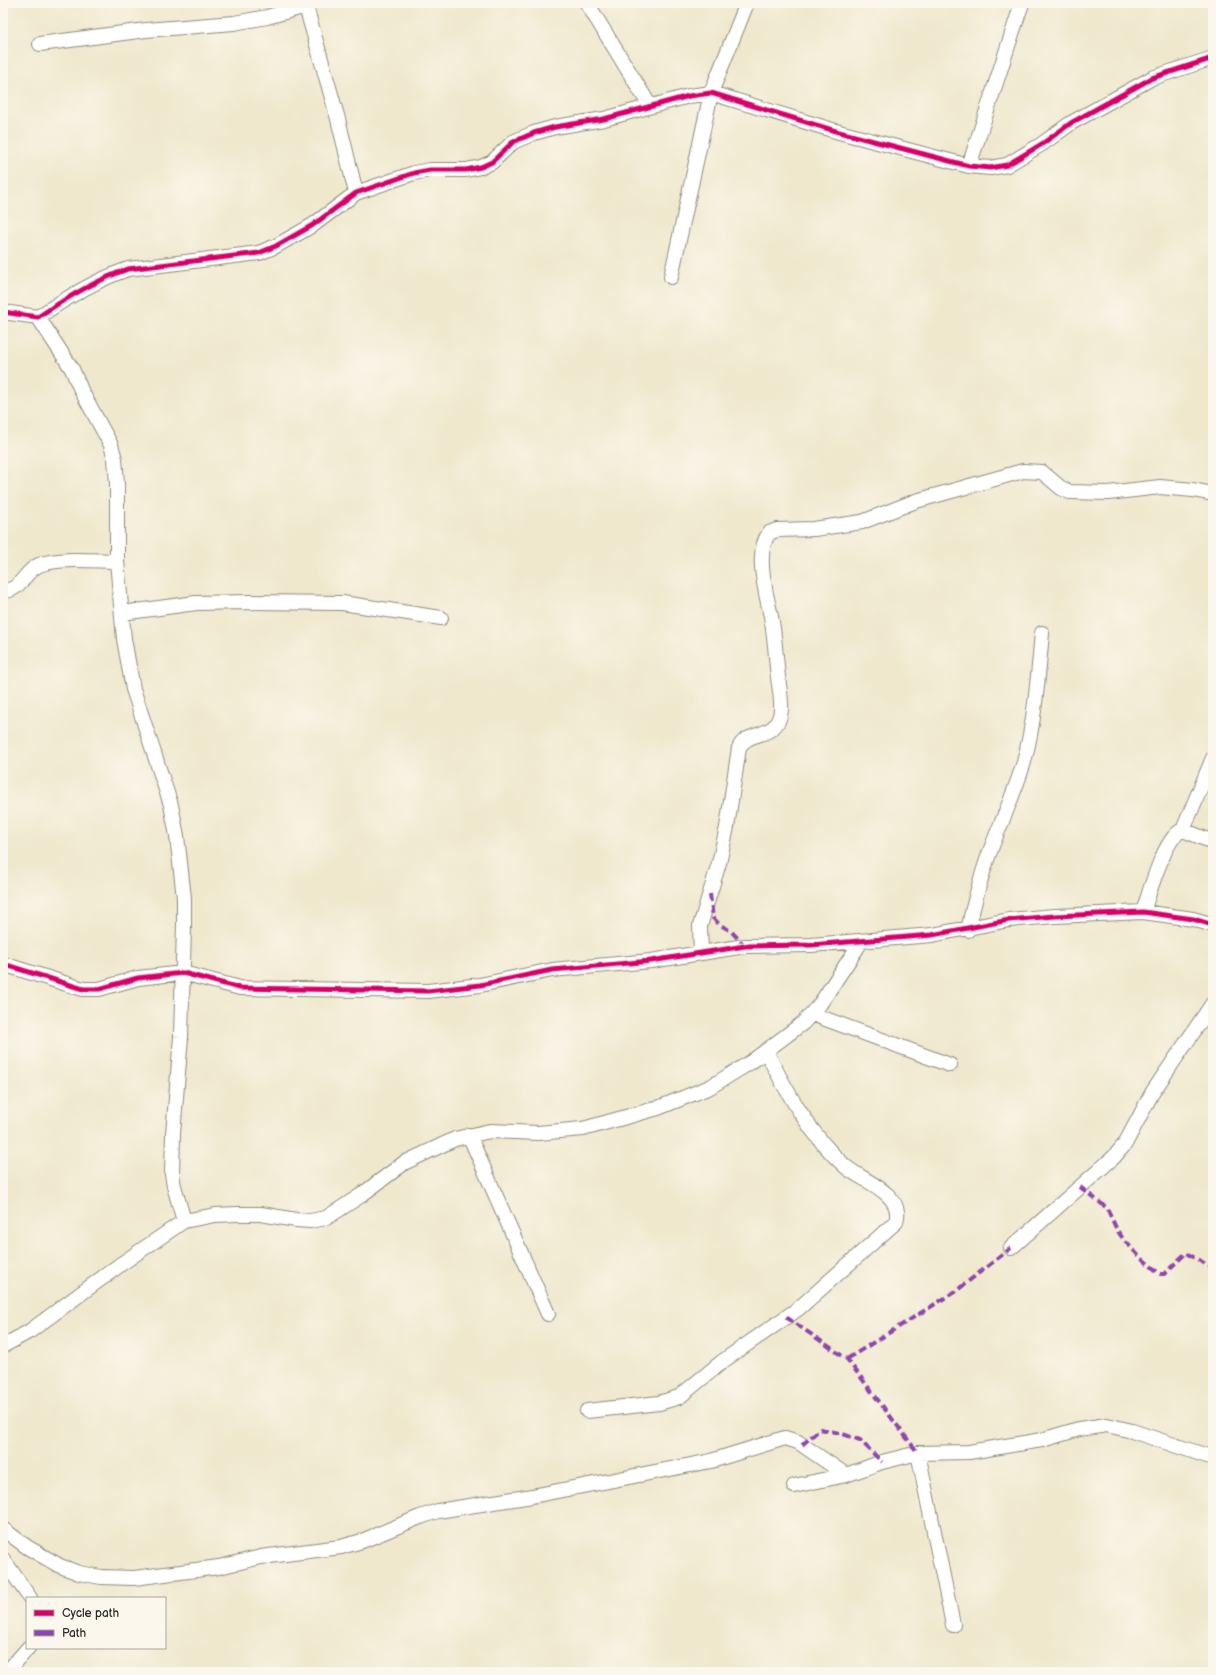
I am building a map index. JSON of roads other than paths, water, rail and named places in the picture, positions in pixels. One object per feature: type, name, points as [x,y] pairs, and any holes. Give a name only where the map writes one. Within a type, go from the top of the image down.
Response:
[{"type":"street","points":[[588,3],[650,106]]},
{"type":"street","points":[[671,277],[711,93],[747,3]]},
{"type":"street","points":[[969,166],[1022,3]]},
{"type":"street","points":[[40,44],[146,30],[234,23],[267,17],[305,5],[338,119],[356,193]]},
{"type":"street","points":[[3,312],[38,317],[65,299],[111,274],[128,269],[259,253],[276,246],[313,226],[356,193],[414,173],[430,170],[466,170],[481,167],[492,162],[513,142],[534,133],[555,127],[604,119],[689,96],[711,93],[839,132],[969,166],[990,168],[1007,165],[1042,144],[1071,123],[1152,78],[1213,58]]},
{"type":"street","points":[[38,317],[72,369],[81,390],[111,446],[115,459],[117,483],[117,561],[124,640],[133,689],[171,805],[177,836],[184,898],[183,973],[180,1036],[172,1134],[172,1174],[184,1220]]},
{"type":"street","points":[[702,953],[700,926],[719,863],[727,827],[739,748],[746,739],[772,730],[776,725],[781,710],[772,623],[762,563],[765,540],[769,533],[777,530],[814,529],[862,522],[916,501],[1023,471],[1042,472],[1061,488],[1070,492],[1108,493],[1160,487],[1193,490],[1213,494]]},
{"type":"street","points":[[3,591],[14,589],[34,568],[40,564],[70,561],[117,561]]},
{"type":"street","points":[[122,613],[196,603],[342,603],[441,618]]},
{"type":"street","points":[[968,930],[979,885],[995,837],[1012,798],[1023,763],[1034,710],[1042,633]]},
{"type":"street","points":[[1143,912],[1165,850],[1174,834],[1183,830],[1213,758]]},
{"type":"street","points":[[1183,830],[1213,842]]},
{"type":"street","points":[[3,964],[24,969],[75,987],[87,989],[99,989],[157,975],[183,973],[240,988],[428,991],[480,985],[552,970],[651,961],[745,946],[861,942],[968,930],[1024,919],[1143,912],[1194,920],[1213,925]]},
{"type":"street","points":[[3,1346],[30,1331],[184,1220],[215,1215],[237,1214],[261,1214],[310,1221],[326,1218],[360,1196],[404,1163],[439,1145],[469,1135],[490,1131],[555,1132],[583,1129],[658,1108],[710,1087],[766,1051],[812,1014],[861,942]]},
{"type":"street","points":[[1011,1248],[1114,1157],[1125,1144],[1152,1093],[1213,1003]]},
{"type":"street","points":[[812,1014],[950,1065]]},
{"type":"street","points":[[587,1411],[659,1403],[680,1397],[723,1361],[798,1309],[896,1222],[897,1213],[895,1205],[890,1197],[836,1158],[818,1137],[783,1083],[766,1051]]},
{"type":"street","points":[[469,1135],[548,1314]]},
{"type":"street","points":[[794,1486],[846,1475],[882,1462],[918,1453],[969,1452],[1042,1440],[1079,1429],[1107,1425],[1132,1431],[1213,1458]]},
{"type":"street","points":[[3,1529],[26,1547],[60,1566],[79,1573],[101,1577],[134,1578],[219,1567],[261,1557],[341,1547],[362,1541],[438,1511],[532,1496],[711,1461],[785,1438],[798,1442],[846,1475]]},
{"type":"street","points":[[918,1453],[953,1625]]},
{"type":"street","points":[[3,1559],[29,1597]]},
{"type":"street","points":[[7,1672],[27,1649]]}]
